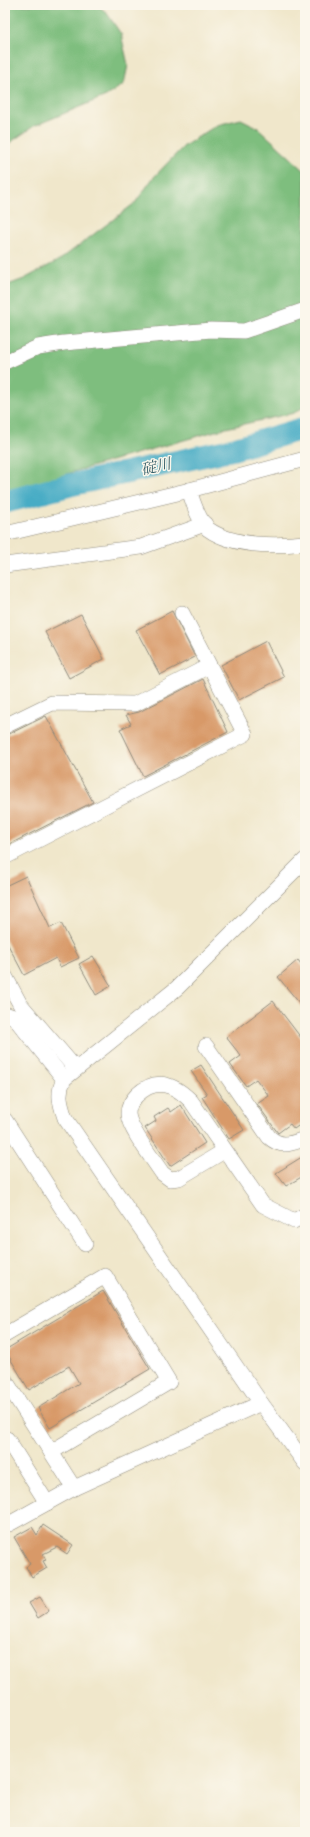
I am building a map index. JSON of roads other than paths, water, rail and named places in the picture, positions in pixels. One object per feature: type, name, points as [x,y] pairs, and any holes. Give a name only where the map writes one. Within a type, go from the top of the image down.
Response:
[{"type":"street","points":[[5,362],[38,347],[64,343],[211,330],[244,331],[305,310]]},
{"type":"street","points":[[5,534],[189,490],[305,459]]},
{"type":"street","points":[[189,490],[198,514],[204,524],[208,528],[227,538],[258,545],[275,546],[305,543]]},
{"type":"street","points":[[5,565],[141,547],[204,524]]},
{"type":"street","points":[[5,857],[245,734],[182,613]]},
{"type":"street","points":[[5,726],[52,703],[135,704],[209,666]]},
{"type":"street","points":[[305,860],[177,988],[64,1079],[60,1087],[59,1101],[65,1118],[261,1403],[305,1463]]},
{"type":"street","points":[[5,976],[20,1004],[76,1069]]},
{"type":"street","points":[[5,1014],[14,1017],[64,1079]]},
{"type":"street","points":[[206,1046],[269,1137],[276,1143],[290,1144],[305,1139]]},
{"type":"street","points":[[224,1151],[179,1178],[170,1179],[162,1173],[132,1126],[128,1113],[131,1101],[153,1084],[166,1085],[182,1092],[191,1101],[262,1205],[294,1221],[305,1215]]},
{"type":"street","points":[[5,1120],[85,1244]]},
{"type":"street","points":[[5,1335],[105,1276],[169,1382],[51,1452]]},
{"type":"street","points":[[5,1380],[74,1488]]},
{"type":"street","points":[[9,1524],[74,1488],[261,1403]]},
{"type":"street","points":[[5,1440],[8,1439],[47,1503]]},
{"type":"waterway","name":"碇川","points":[[5,502],[70,485],[234,449],[305,428]]}]
